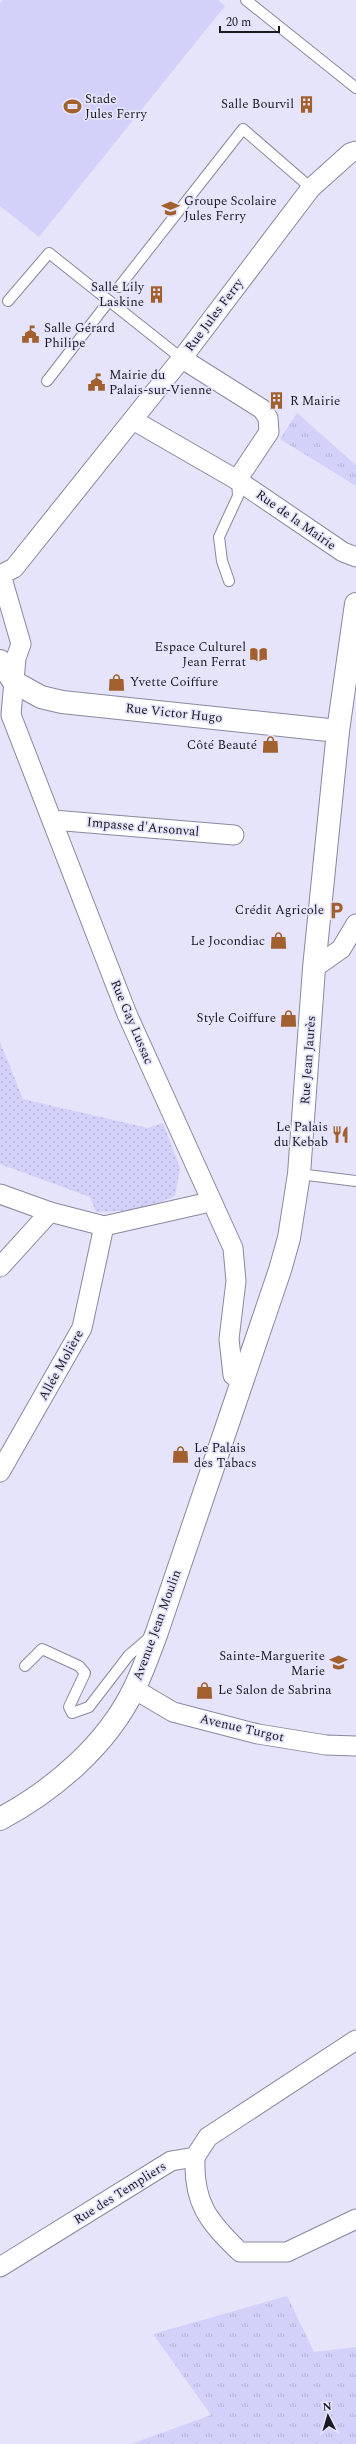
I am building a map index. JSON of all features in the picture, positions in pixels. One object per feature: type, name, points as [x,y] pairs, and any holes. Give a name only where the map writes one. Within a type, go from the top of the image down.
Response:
[{"type":"main road","name":"Rue Jean Jaurès","points":[[243,1382],[287,1244],[300,1174],[314,968],[338,731],[356,604]]},
{"type":"main road","points":[[0,661],[14,682]]},
{"type":"main road","name":"Rue Victor Hugo","points":[[14,682],[41,697],[62,702],[338,731]]},
{"type":"main road","name":"Avenue Jean Moulin","points":[[0,1819],[24,1806],[94,1747],[116,1720],[134,1689],[156,1632],[243,1382]]},
{"type":"street","name":"Rue Jules Ferry","points":[[1,575],[14,568],[181,358],[311,188],[350,154],[356,151]]},
{"type":"street","points":[[181,358],[262,409],[268,418],[269,432],[237,480]]},
{"type":"street","name":"Rue de la Mairie","points":[[132,420],[237,480],[343,552],[356,557]]},
{"type":"street","name":"Rue Gay Lussac","points":[[1,575],[21,644],[16,658],[11,715],[127,1014],[210,1202],[233,1248],[236,1281],[229,1339],[232,1375],[243,1382]]},
{"type":"street","name":"Impasse d'Arsonval","points":[[53,820],[234,835]]},
{"type":"street","points":[[314,968],[341,949],[356,924]]},
{"type":"street","points":[[0,1194],[50,1212],[104,1226],[210,1202]]},
{"type":"street","points":[[0,1267],[50,1212]]},
{"type":"street","name":"Allée Molière","points":[[0,1472],[82,1328],[104,1226]]},
{"type":"street","name":"Avenue Turgot","points":[[134,1689],[173,1712],[258,1734],[326,1744],[356,1746]]},
{"type":"street","points":[[356,2040],[208,2137],[195,2157],[197,2195],[215,2228],[240,2252],[286,2252],[356,2220]]},
{"type":"street","name":"Rue des Templiers","points":[[0,2267],[171,2161],[195,2157]]},
{"type":"lane","points":[[246,0],[356,88]]},
{"type":"lane","points":[[120,287],[243,129],[311,188]]},
{"type":"lane","points":[[8,301],[49,253],[181,358]]},
{"type":"lane","points":[[47,381],[109,301]]},
{"type":"lane","points":[[229,581],[222,561],[219,537],[238,496],[237,480]]},
{"type":"lane","points":[[300,1174],[356,1181]]},
{"type":"lane","points":[[25,1666],[42,1649],[79,1666],[85,1673],[70,1707],[72,1713],[89,1707],[129,1655],[156,1632]]},
{"type":"green space","name":"Stade Jules Ferry","points":[[3,0],[218,0],[225,6],[39,237],[0,206],[0,3]]},
{"type":"green space","points":[[297,413],[356,465],[356,486],[280,439]]},
{"type":"green space","points":[[0,1042],[23,1099],[148,1128],[163,1123],[180,1168],[175,1196],[141,1210],[96,1212],[90,1197],[0,1164]]},
{"type":"green space","points":[[287,2296],[314,2352],[356,2347],[356,2444],[131,2444],[211,2415],[153,2334]]},
{"type":"place","name":"Salle Bourvil","points":[[307,104]]},
{"type":"place","name":"Stade Jules Ferry","points":[[72,106]]},
{"type":"place","name":"Groupe Scolaire Jules Ferry","points":[[171,208]]},
{"type":"place","name":"Salle Lily Laskine","points":[[157,294]]},
{"type":"place","name":"Salle Gérard Philipe","points":[[31,335]]},
{"type":"place","name":"Mairie du Palais-sur-Vienne","points":[[96,382]]},
{"type":"place","name":"R Mairie","points":[[277,401]]},
{"type":"place","name":"Espace Culturel Jean Ferrat","points":[[259,654]]},
{"type":"place","name":"Yvette Coiffure","points":[[117,682]]},
{"type":"place","name":"Côté Beauté","points":[[270,745]]},
{"type":"place","name":"Crédit Agricole","points":[[337,910]]},
{"type":"place","name":"Le Jocondiac","points":[[278,941]]},
{"type":"place","name":"Style Coiffure","points":[[289,1018]]},
{"type":"place","name":"Le Palais du Kebab","points":[[341,1134]]},
{"type":"place","name":"Le Palais des Tabacs","points":[[181,1455]]},
{"type":"place","name":"Sainte-Marguerite Marie","points":[[338,1663]]},
{"type":"place","name":"Le Salon de Sabrina","points":[[205,1690]]}]
